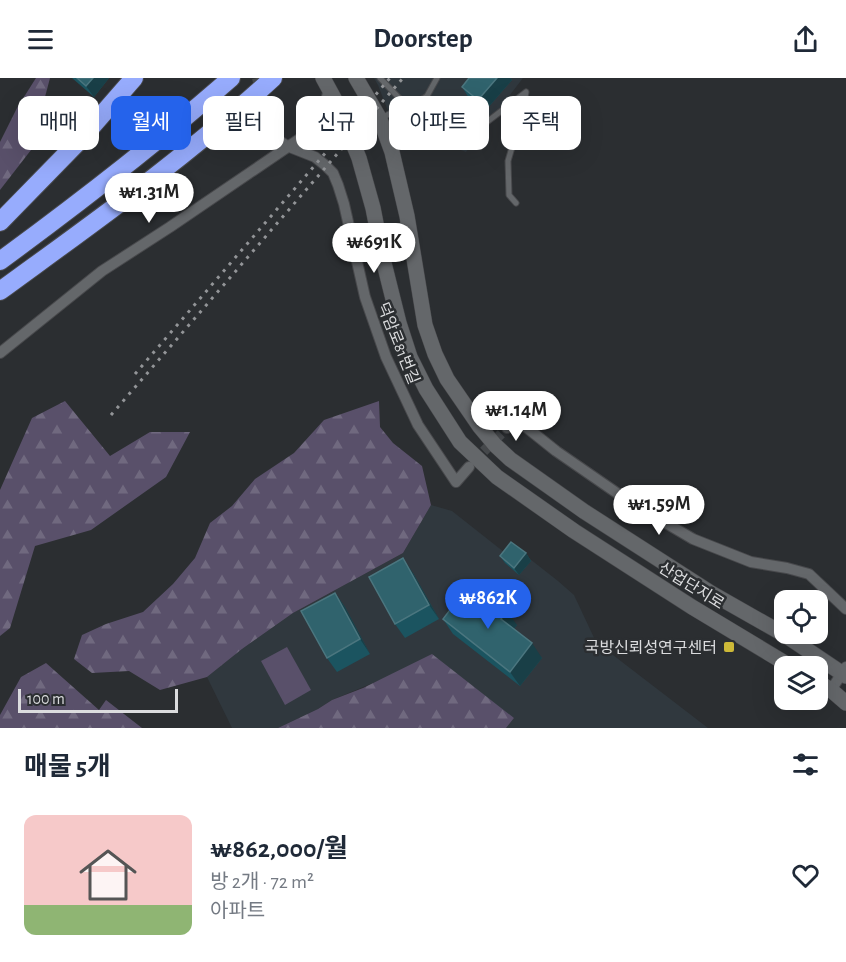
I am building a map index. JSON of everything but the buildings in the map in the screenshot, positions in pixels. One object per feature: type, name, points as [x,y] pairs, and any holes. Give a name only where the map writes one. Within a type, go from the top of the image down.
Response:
[{"type":"highway","points":[[0,222],[80,140],[134,78]]},
{"type":"highway","points":[[0,261],[135,159],[231,78]]},
{"type":"highway","points":[[0,291],[158,174],[238,110],[273,78]]},
{"type":"main road","name":"산업단지로","points":[[356,78],[380,119],[392,152],[407,216],[425,325],[435,354],[447,380],[480,428],[510,459],[585,512],[711,593],[774,628]]},
{"type":"main road","name":"산업단지로","points":[[356,150],[374,208],[383,259],[410,357],[426,389],[460,442],[497,477],[574,531],[774,656]]},
{"type":"main road","name":"산업단지로","points":[[801,644],[845,672]]},
{"type":"main road","points":[[828,689],[846,703]]},
{"type":"street","points":[[0,353],[102,271],[296,140]]},
{"type":"street","name":"덕암로81번길","points":[[284,144],[315,157],[333,173],[344,204],[365,297],[387,357],[418,425],[456,482],[469,467]]},
{"type":"street","points":[[507,428],[516,419],[556,452],[618,494],[693,539],[751,562],[808,574],[825,590]]},
{"type":"street","points":[[828,593],[846,609]]},
{"type":"street","points":[[828,683],[845,672]]},
{"type":"lane","points":[[380,78],[397,96]]},
{"type":"lane","points":[[428,96],[437,78]]},
{"type":"lane","points":[[489,120],[526,92],[508,161],[509,195],[516,203]]},
{"type":"lane","points":[[380,119],[389,114]]},
{"type":"shaded area","points":[[374,78],[523,78],[509,96],[501,96],[501,107],[489,122],[489,96],[389,96],[389,114]]},
{"type":"shaded area","points":[[431,505],[452,511],[509,556],[516,548],[558,581],[574,595],[596,642],[708,728],[506,728],[514,718],[380,680],[332,700],[278,728],[232,728],[207,677],[293,613],[403,553]]},
{"type":"green space","points":[[36,78],[50,78],[45,96],[25,96]]},
{"type":"green space","points":[[18,106],[18,150],[31,150],[0,190],[0,142]]},
{"type":"green space","points":[[65,401],[110,456],[150,432],[190,432],[166,477],[91,530],[35,546],[10,628],[0,636],[0,490],[32,418]]},
{"type":"green space","points":[[379,401],[380,427],[393,443],[422,466],[431,505],[403,553],[293,613],[207,677],[160,690],[129,671],[92,673],[74,659],[82,635],[106,624],[143,612],[173,584],[195,558],[210,523],[232,506],[255,479],[294,453],[324,420]]},
{"type":"green space","points":[[287,647],[311,690],[285,705],[261,661]]},
{"type":"green space","points":[[432,654],[514,718],[506,728],[278,728],[332,700],[363,688]]},
{"type":"green space","points":[[46,663],[99,710],[106,700],[142,728],[0,728],[0,715],[21,677]]},
{"type":"tunnel","points":[[257,78],[261,96]]},
{"type":"tunnel","points":[[473,462],[507,428]]},
{"type":"railway","points":[[135,374],[390,78]]},
{"type":"railway","points":[[111,415],[403,78]]},
{"type":"place","name":"국방신뢰성연구센터","points":[[729,647]]}]
